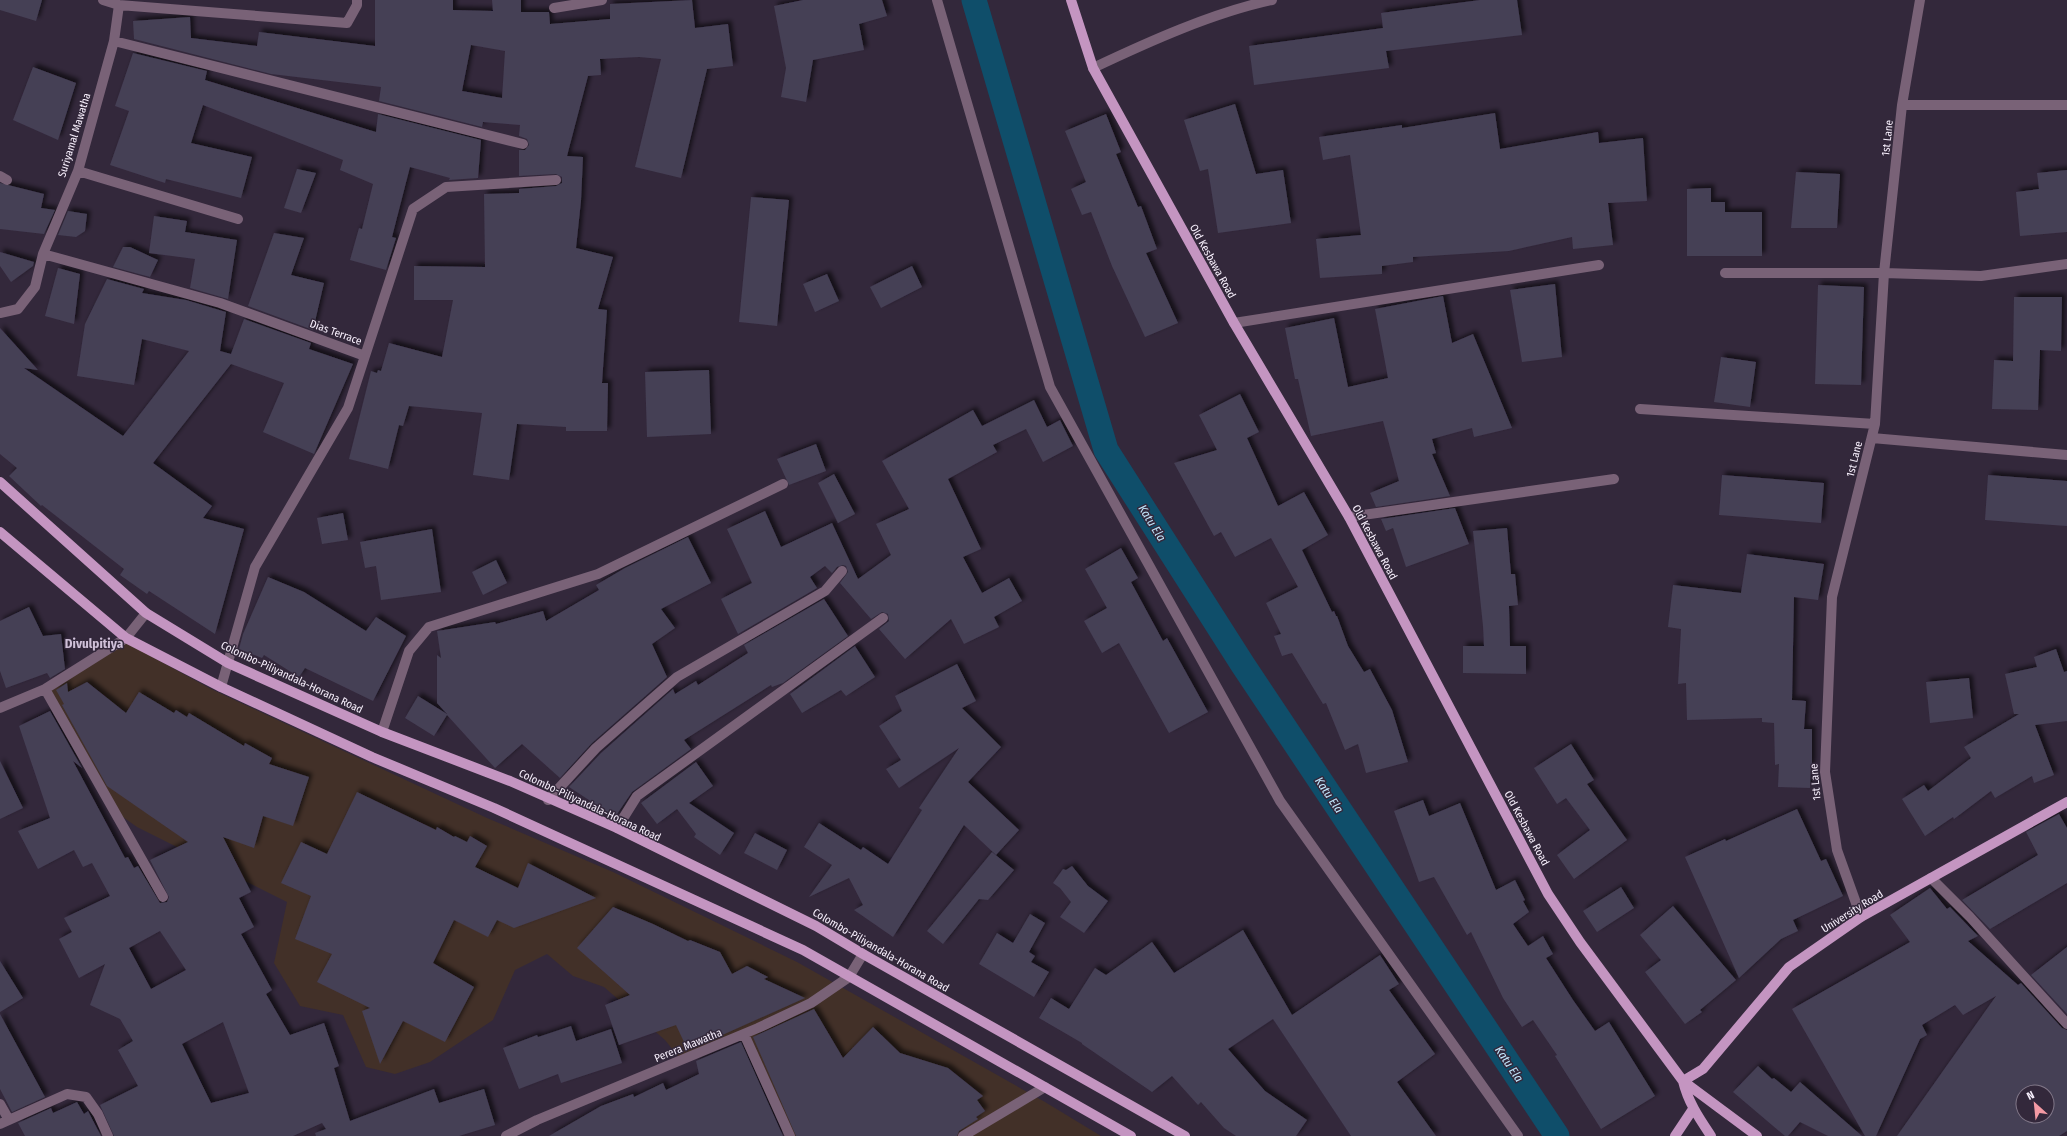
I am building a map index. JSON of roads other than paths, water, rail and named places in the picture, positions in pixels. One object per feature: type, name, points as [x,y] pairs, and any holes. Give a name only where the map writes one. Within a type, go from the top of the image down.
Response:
[{"type":"main road","name":"Old Kesbawa Road","points":[[1071,0],[1093,68],[1234,323],[1349,517],[1548,894],[1580,942],[1683,1081],[1757,1136]]},
{"type":"main road","name":"Colombo-Piliyandala-Horana Road","points":[[0,482],[146,613],[228,662],[382,732],[510,781],[548,800],[617,828],[816,926],[1185,1136]]},
{"type":"main road","points":[[0,532],[126,638],[221,687],[372,757],[494,808],[803,950],[849,978],[1131,1136]]},
{"type":"main road","name":"University Road","points":[[1683,1081],[1703,1069],[1789,967],[1861,917],[2067,802]]},
{"type":"main road","name":"Old Kesbawa Road","points":[[1683,1081],[1686,1095],[1693,1109],[1711,1136]]},
{"type":"main road","points":[[1675,1136],[1693,1109]]},
{"type":"street","points":[[103,0],[119,5],[347,23],[357,5],[357,0]]},
{"type":"street","points":[[554,8],[602,0]]},
{"type":"street","points":[[937,0],[1050,387],[1280,800],[1518,1136]]},
{"type":"street","points":[[1093,68],[1153,40],[1253,2],[1272,0]]},
{"type":"street","name":"1st Lane","points":[[1861,917],[1837,850],[1825,772],[1832,597],[1876,424],[1884,273],[1902,105],[1920,0]]},
{"type":"street","name":"Suriyamal Mawatha","points":[[0,313],[18,309],[35,287],[43,254],[78,171],[114,41],[119,5]]},
{"type":"street","points":[[114,41],[523,144]]},
{"type":"street","points":[[1902,105],[2067,105]]},
{"type":"street","points":[[78,171],[238,219]]},
{"type":"street","points":[[365,356],[413,209],[446,187],[556,180]]},
{"type":"street","name":"Dias Terrace","points":[[43,254],[220,303],[365,356],[348,408],[255,567],[221,687]]},
{"type":"street","points":[[1725,273],[1884,273],[1981,276],[2067,264]]},
{"type":"street","points":[[1234,323],[1599,265]]},
{"type":"street","points":[[1640,409],[1876,424]]},
{"type":"street","points":[[1872,438],[2067,455]]},
{"type":"street","points":[[1349,517],[1614,479]]},
{"type":"street","points":[[382,732],[409,650],[429,628],[598,574],[784,484]]},
{"type":"street","points":[[548,800],[596,748],[677,677],[825,591],[842,571]]},
{"type":"street","points":[[0,708],[45,689],[126,638],[146,613]]},
{"type":"street","points":[[617,828],[637,796],[883,618]]},
{"type":"street","points":[[45,689],[163,897]]},
{"type":"street","points":[[1931,878],[1970,916],[2067,1024]]},
{"type":"street","name":"Perera Mawatha","points":[[506,1136],[537,1120],[744,1034],[811,1003],[849,978],[863,954]]},
{"type":"street","points":[[744,1034],[790,1136]]},
{"type":"street","points":[[963,1136],[1045,1087]]},
{"type":"street","points":[[0,1104],[4,1122],[67,1094],[86,1097],[98,1114],[108,1136]]},
{"type":"waterway","name":"Katu Ela","points":[[974,0],[1106,450],[1243,665],[1557,1136]]},
{"type":"district","name":"Divulpitiya","points":[[94,643]]}]
